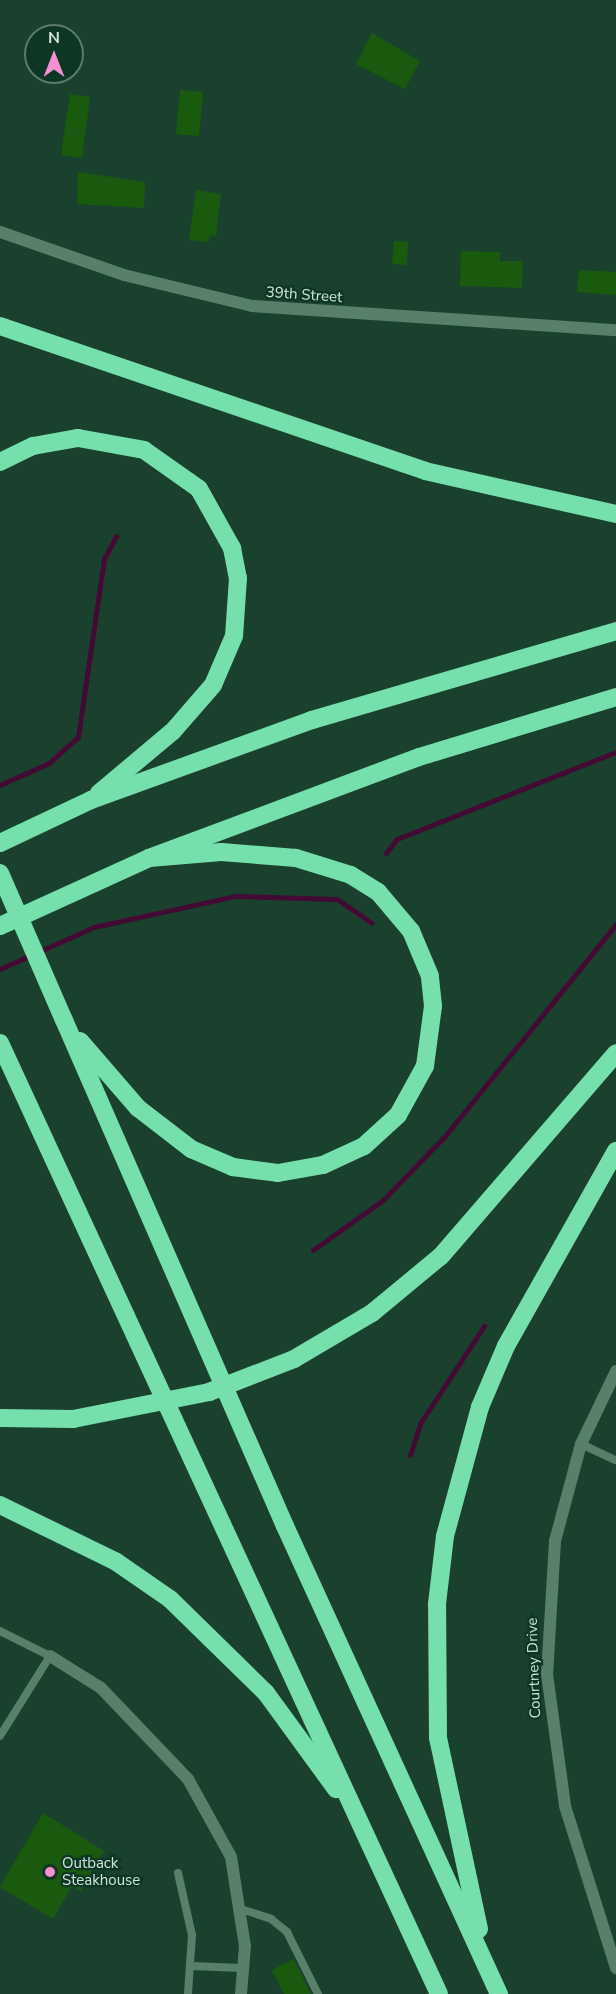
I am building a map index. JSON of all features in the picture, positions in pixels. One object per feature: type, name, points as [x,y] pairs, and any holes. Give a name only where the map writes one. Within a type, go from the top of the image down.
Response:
[{"type":"highway","points":[[0,326],[425,471],[616,514]]},
{"type":"highway","points":[[0,462],[33,446],[78,438],[144,450],[199,489],[232,548],[238,607],[234,636],[213,685],[173,732],[92,800]]},
{"type":"highway","points":[[0,843],[92,800],[312,720],[616,630]]},
{"type":"highway","points":[[0,926],[149,858],[419,757],[616,697]]},
{"type":"highway","points":[[64,1020],[138,1108],[191,1149],[233,1167],[278,1173],[344,1157],[382,1133],[412,1094],[431,1036],[430,976],[411,931],[378,892],[351,876],[296,858],[221,852],[149,858]]},
{"type":"highway","points":[[0,873],[285,1526],[499,1994]]},
{"type":"highway","points":[[1,1045],[439,1994]]},
{"type":"highway","points":[[0,1418],[73,1419],[209,1392],[294,1359],[372,1313],[441,1256],[616,1053]]},
{"type":"highway","points":[[486,1963],[438,1738],[437,1604],[445,1536],[476,1418],[506,1346],[616,1151]]},
{"type":"highway","points":[[0,1505],[116,1561],[179,1606],[266,1693],[360,1823]]},
{"type":"street","name":"39th Street","points":[[0,232],[124,275],[252,306],[616,330]]},
{"type":"street","name":"Courtney Drive","points":[[616,1371],[581,1444],[555,1541],[547,1674],[565,1806],[616,1968]]},
{"type":"street","points":[[50,1656],[101,1688],[188,1779],[231,1857],[241,1909],[243,1968],[241,1994]]},
{"type":"lane","points":[[581,1444],[616,1460]]},
{"type":"lane","points":[[0,1631],[50,1656],[0,1736]]},
{"type":"lane","points":[[178,1873],[192,1935],[188,1994]]},
{"type":"lane","points":[[241,1909],[271,1918],[286,1932],[318,1994]]},
{"type":"lane","points":[[191,1966],[243,1968]]},
{"type":"building","points":[[372,33],[420,61],[405,89],[356,64]]},
{"type":"building","points":[[180,90],[203,92],[199,136],[176,134]]},
{"type":"building","points":[[70,94],[90,97],[82,158],[61,155]]},
{"type":"building","points":[[78,172],[145,182],[144,208],[77,204]]},
{"type":"building","points":[[196,190],[221,194],[216,236],[210,235],[209,242],[189,240]]},
{"type":"building","points":[[394,241],[408,242],[407,265],[392,264]]},
{"type":"building","points":[[461,251],[500,252],[500,261],[523,261],[522,288],[460,286]]},
{"type":"building","points":[[579,270],[616,272],[616,295],[577,292]]},
{"type":"building","name":"Outback Steakhouse","points":[[43,1813],[104,1851],[81,1891],[72,1886],[53,1919],[0,1887]]},
{"type":"building","points":[[294,1959],[311,1994],[284,1994],[272,1970]]},
{"type":"waterway","points":[[0,785],[49,763],[78,737],[104,559],[116,536]]},
{"type":"waterway","points":[[386,853],[397,839],[616,752]]},
{"type":"waterway","points":[[0,969],[94,927],[235,896],[337,899],[372,923]]},
{"type":"waterway","points":[[313,1250],[383,1200],[445,1136],[616,924]]},
{"type":"waterway","points":[[410,1455],[421,1422],[484,1326]]},
{"type":"place","name":"Outback Steakhouse","points":[[50,1872]]}]
